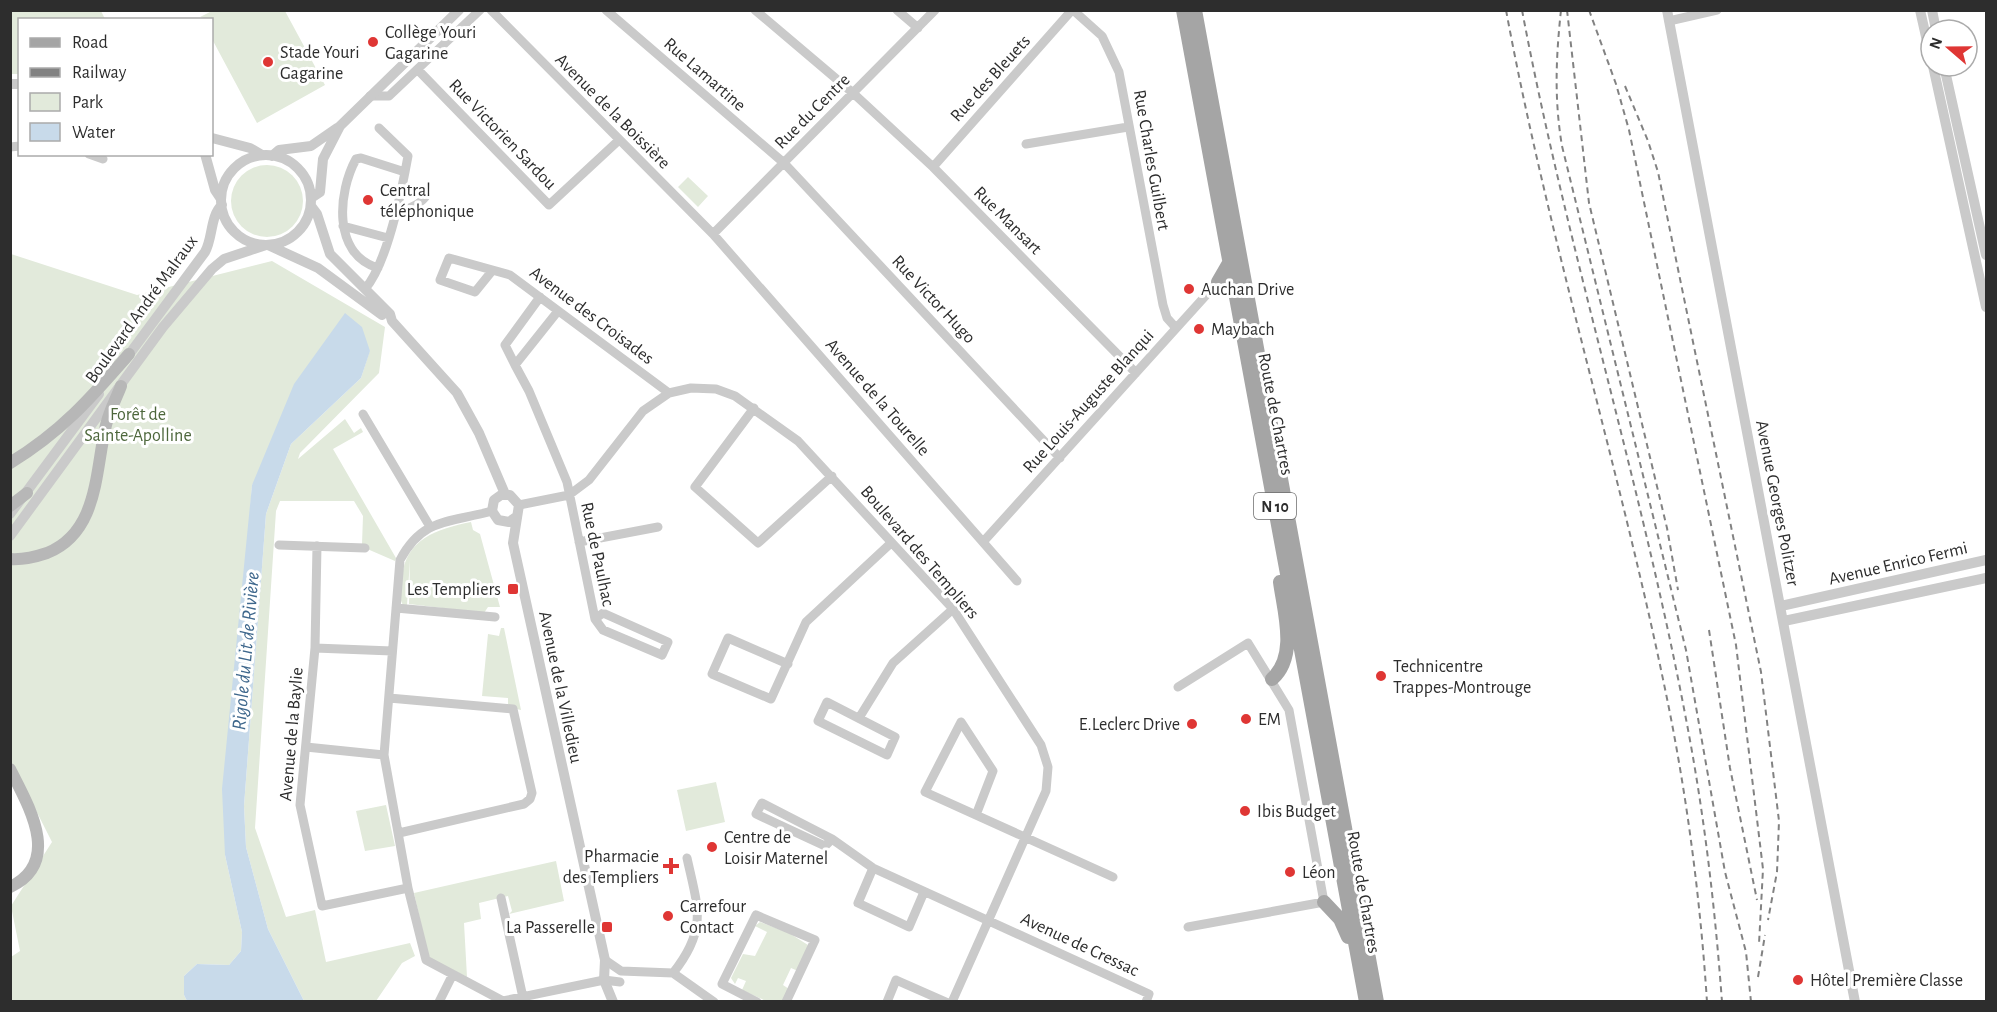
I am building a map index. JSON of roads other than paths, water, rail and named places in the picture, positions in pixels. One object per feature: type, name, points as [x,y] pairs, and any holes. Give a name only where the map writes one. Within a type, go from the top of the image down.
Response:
[{"type":"main road","name":"Route de Chartres","points":[[1184,10],[1364,1002]]},
{"type":"main road","name":"Route de Chartres","points":[[1195,10],[1377,1002]]},
{"type":"main road","points":[[1229,263],[1218,282],[1234,289]]},
{"type":"main road","points":[[10,464],[45,442],[85,405],[129,354]]},
{"type":"main road","points":[[10,559],[32,558],[59,548],[78,529],[90,508],[106,423],[121,386]]},
{"type":"main road","points":[[10,506],[27,493]]},
{"type":"main road","points":[[1272,679],[1284,664],[1287,640],[1273,535],[1278,525]]},
{"type":"main road","points":[[10,769],[38,831],[40,852],[31,872],[10,887]]},
{"type":"main road","points":[[1324,902],[1345,928],[1364,1002]]},
{"type":"street","points":[[222,202],[225,183],[233,170],[246,160],[279,150],[311,146],[340,126],[459,10]]},
{"type":"street","points":[[370,96],[389,96],[480,10]]},
{"type":"street","name":"Avenue de la Boissière","points":[[491,10],[618,141],[713,234]]},
{"type":"street","name":"Rue Lamartine","points":[[606,10],[784,163]]},
{"type":"street","name":"Rue Mansart","points":[[755,10],[853,93],[933,167],[1136,373]]},
{"type":"street","points":[[897,10],[918,28]]},
{"type":"street","name":"Rue du Centre","points":[[713,234],[935,10]]},
{"type":"street","name":"Rue Charles Guilbert","points":[[1072,10],[1102,36],[1119,72],[1163,304],[1167,318],[1176,328]]},
{"type":"street","name":"Rue des Bleuets","points":[[933,167],[1072,10]]},
{"type":"street","points":[[1668,16],[1717,10]]},
{"type":"street","name":"Avenue Georges Politzer","points":[[1668,16],[1855,1002]]},
{"type":"street","name":"Rue Victorien Sardou","points":[[418,70],[549,205],[618,141]]},
{"type":"street","points":[[1936,78],[1986,308]]},
{"type":"street","points":[[1947,78],[1986,255]]},
{"type":"street","points":[[267,245],[283,242],[297,234],[306,221],[311,202],[320,192],[322,159],[340,126]]},
{"type":"street","points":[[1026,144],[1128,127]]},
{"type":"street","points":[[365,289],[378,268],[388,238],[397,210],[408,156],[379,128]]},
{"type":"street","points":[[213,138],[250,148],[295,165],[309,186],[311,202],[330,254],[390,314],[392,321]]},
{"type":"street","points":[[95,156],[103,159]]},
{"type":"street","points":[[206,156],[226,221],[236,234],[250,242],[267,245],[318,268],[392,321],[457,393],[472,418],[496,470],[501,496]]},
{"type":"street","points":[[378,268],[366,263],[345,238],[344,196],[350,171],[356,159],[362,158],[391,165],[405,172]]},
{"type":"street","name":"Rue Victor Hugo","points":[[784,163],[1060,458]]},
{"type":"street","points":[[397,210],[406,209],[428,194]]},
{"type":"street","name":"Boulevard André Malraux","points":[[10,514],[206,252],[211,240],[216,211],[222,202]]},
{"type":"street","points":[[343,226],[388,238]]},
{"type":"street","name":"Avenue de la Tourelle","points":[[713,234],[1017,581]]},
{"type":"street","name":"Boulevard André Malraux","points":[[10,536],[163,327],[217,263],[230,256],[267,245]]},
{"type":"street","name":"Avenue des Croisades","points":[[492,271],[475,292],[440,280],[449,258],[510,275],[669,393]]},
{"type":"street","name":"Rue Louis-Auguste Blanqui","points":[[983,542],[1218,282]]},
{"type":"street","name":"Rue de Paulhac","points":[[540,297],[505,345],[529,391],[569,495],[596,619],[603,630],[662,656],[668,642],[603,613],[596,619]]},
{"type":"street","points":[[515,365],[558,311]]},
{"type":"street","name":"Boulevard des Templiers","points":[[519,505],[569,495],[589,480],[643,411],[669,393],[691,388],[716,388],[754,408],[798,441],[952,609],[1041,745],[1048,767],[1046,791],[1027,838],[952,1002]]},
{"type":"street","points":[[754,408],[695,487],[758,543],[832,476]]},
{"type":"street","points":[[363,414],[429,525]]},
{"type":"street","points":[[501,496],[514,497],[519,505],[516,517],[509,522],[501,522],[492,511],[492,503],[501,496]]},
{"type":"street","points":[[492,511],[429,525],[408,544],[400,560],[384,755],[408,888],[426,960],[452,976],[503,1001],[524,1000],[604,980],[621,971]]},
{"type":"street","name":"Avenue de la Villedieu","points":[[513,543],[516,517]]},
{"type":"street","name":"Avenue de la Villedieu","points":[[501,522],[513,543],[605,960],[604,980]]},
{"type":"street","points":[[579,542],[658,527]]},
{"type":"street","points":[[788,664],[729,638],[712,674],[771,699],[788,664],[806,622],[891,543]]},
{"type":"street","points":[[279,545],[365,548]]},
{"type":"street","name":"Avenue de la Baylie","points":[[316,546],[315,648],[300,805],[322,906],[408,888]]},
{"type":"street","name":"Avenue Enrico Fermi","points":[[1781,606],[1986,560]]},
{"type":"street","name":"Avenue Enrico Fermi","points":[[1784,621],[1986,578]]},
{"type":"street","points":[[396,608],[495,616]]},
{"type":"street","points":[[859,718],[893,663],[952,609]]},
{"type":"street","points":[[1178,687],[1248,643],[1289,710],[1324,902],[1188,927]]},
{"type":"street","points":[[315,648],[392,651]]},
{"type":"street","points":[[390,698],[513,710],[532,793],[530,799],[524,804],[399,833]]},
{"type":"street","points":[[827,702],[859,718],[896,738],[887,755],[818,721],[827,702]]},
{"type":"street","points":[[976,815],[993,771],[961,722],[925,792],[1113,877]]},
{"type":"street","points":[[306,747],[384,755]]},
{"type":"street","points":[[832,839],[825,846],[756,814],[762,803],[832,839],[873,868],[989,921]]},
{"type":"street","name":"Avenue de la Villedieu","points":[[577,839],[586,903],[610,1000]]},
{"type":"street","points":[[673,973],[685,957],[698,929],[699,914],[687,858]]},
{"type":"street","points":[[873,868],[858,903],[909,927],[924,892]]},
{"type":"street","points":[[501,898],[524,1000]]},
{"type":"street","points":[[752,1000],[722,984],[756,915],[815,940],[786,1002]]},
{"type":"street","name":"Avenue de Cressac","points":[[989,921],[1149,994],[1146,1002]]},
{"type":"street","points":[[605,960],[621,971],[651,970],[673,973],[714,1002]]},
{"type":"street","points":[[610,1000],[620,982],[635,972]]},
{"type":"street","points":[[439,1002],[452,976]]},
{"type":"street","points":[[604,980],[620,982]]},
{"type":"street","points":[[887,1002],[896,980],[946,1002]]},
{"type":"water","name":"Rigole du Lit de Rivière","points":[[345,313],[362,327],[370,351],[361,378],[291,444],[266,514],[244,806],[246,847],[268,929],[304,1001],[187,1001],[184,995],[184,976],[197,964],[229,965],[241,951],[242,932],[225,855],[222,789],[252,485],[294,384]]},
{"type":"railway","points":[[1506,10],[1542,179],[1664,684],[1691,842],[1707,1002]]},
{"type":"railway","points":[[1522,10],[1560,188],[1648,541],[1686,719],[1708,860],[1722,1002]]},
{"type":"railway","points":[[1561,10],[1557,78],[1562,146],[1686,650],[1725,872],[1746,952],[1751,1002]]},
{"type":"railway","points":[[1567,10],[1589,203],[1667,528],[1678,590]]},
{"type":"railway","points":[[1589,10],[1616,84],[1629,130],[1736,645],[1763,869],[1759,944]]},
{"type":"railway","points":[[1625,86],[1658,172],[1761,672],[1779,821],[1777,872],[1768,920]]},
{"type":"railway","points":[[1709,630],[1730,768],[1757,900]]},
{"type":"railway","points":[[1758,977],[1765,935]]},
{"type":"place","name":"Collège Youri Gagarine","points":[[373,42]]},
{"type":"place","name":"Stade Youri Gagarine","points":[[268,62]]},
{"type":"place","name":"Central téléphonique","points":[[368,200]]},
{"type":"place","name":"Auchan Drive","points":[[1189,289]]},
{"type":"place","name":"Maybach","points":[[1199,329]]},
{"type":"place","name":"Les Templiers","points":[[513,589]]},
{"type":"place","name":"Technicentre Trappes-Montrouge","points":[[1381,676]]},
{"type":"place","name":"EM","points":[[1246,719]]},
{"type":"place","name":"E.Leclerc Drive","points":[[1192,724]]},
{"type":"place","name":"Ibis Budget","points":[[1245,811]]},
{"type":"place","name":"Centre de Loisir Maternel","points":[[712,847]]},
{"type":"place","name":"Pharmacie des Templiers","points":[[671,866]]},
{"type":"place","name":"Léon","points":[[1290,872]]},
{"type":"place","name":"Carrefour Contact","points":[[668,916]]},
{"type":"place","name":"La Passerelle","points":[[607,927]]},
{"type":"place","name":"Hôtel Première Classe","points":[[1798,980]]},
{"type":"park label","name":"Forêt de Sainte-Apolline","points":[[138,424]]}]
